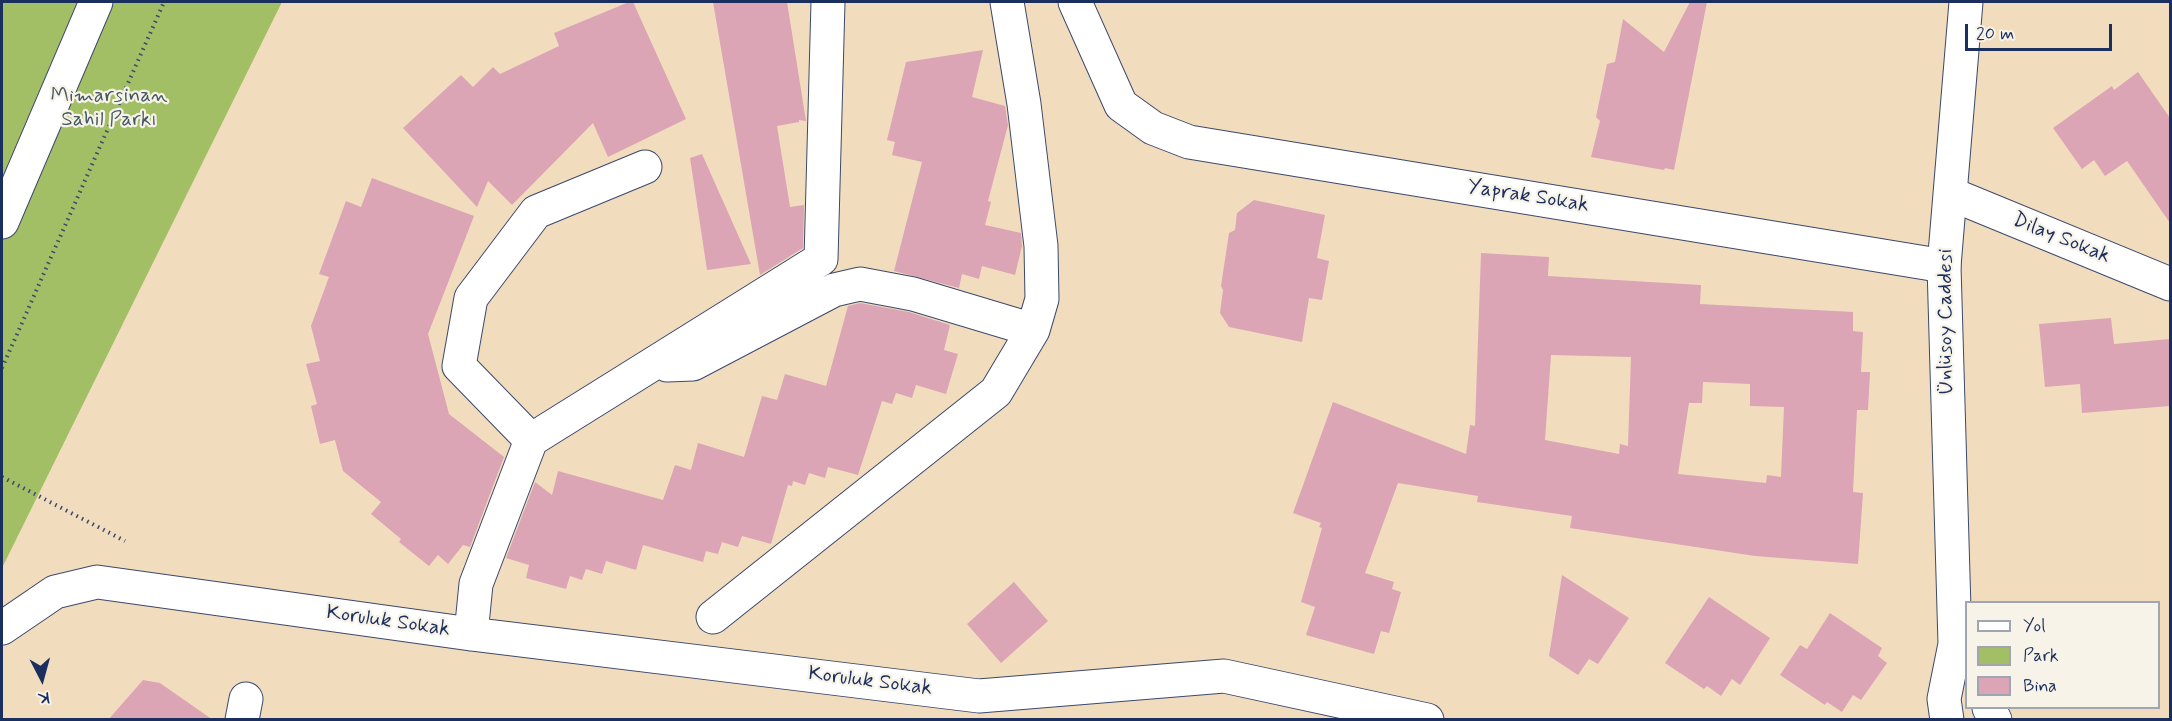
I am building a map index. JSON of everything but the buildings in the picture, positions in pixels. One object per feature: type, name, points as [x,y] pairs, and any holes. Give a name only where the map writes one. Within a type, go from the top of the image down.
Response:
[{"type":"street","points":[[2,222],[96,2]]},
{"type":"street","points":[[471,634],[476,585],[531,440],[821,259],[828,2]]},
{"type":"street","points":[[713,617],[996,392],[1033,330],[1042,299],[1041,246],[1024,104],[1007,2]]},
{"type":"street","name":"Yaprak Sokak","points":[[1075,2],[1121,105],[1153,128],[1189,142],[1944,266]]},
{"type":"street","name":"Ünlüsoy Caddesi","points":[[1947,720],[1944,699],[1961,654],[1944,266],[1966,2]]},
{"type":"street","points":[[531,440],[459,366],[471,298],[536,212],[645,167]]},
{"type":"street","name":"Dilay Sokak","points":[[1951,194],[2170,284]]},
{"type":"street","points":[[648,366],[693,364],[834,290],[860,284],[913,294],[1033,330]]},
{"type":"street","name":"Koruluk Sokak","points":[[2,628],[55,592],[97,582],[471,634],[978,696],[1224,676],[1427,720]]},
{"type":"path","points":[[2,368],[164,2]]},
{"type":"path","points":[[2,477],[135,547]]},
{"type":"green space","name":"Mimarsinan Sahil Parkı","points":[[2,2],[282,2],[2,568]]}]
